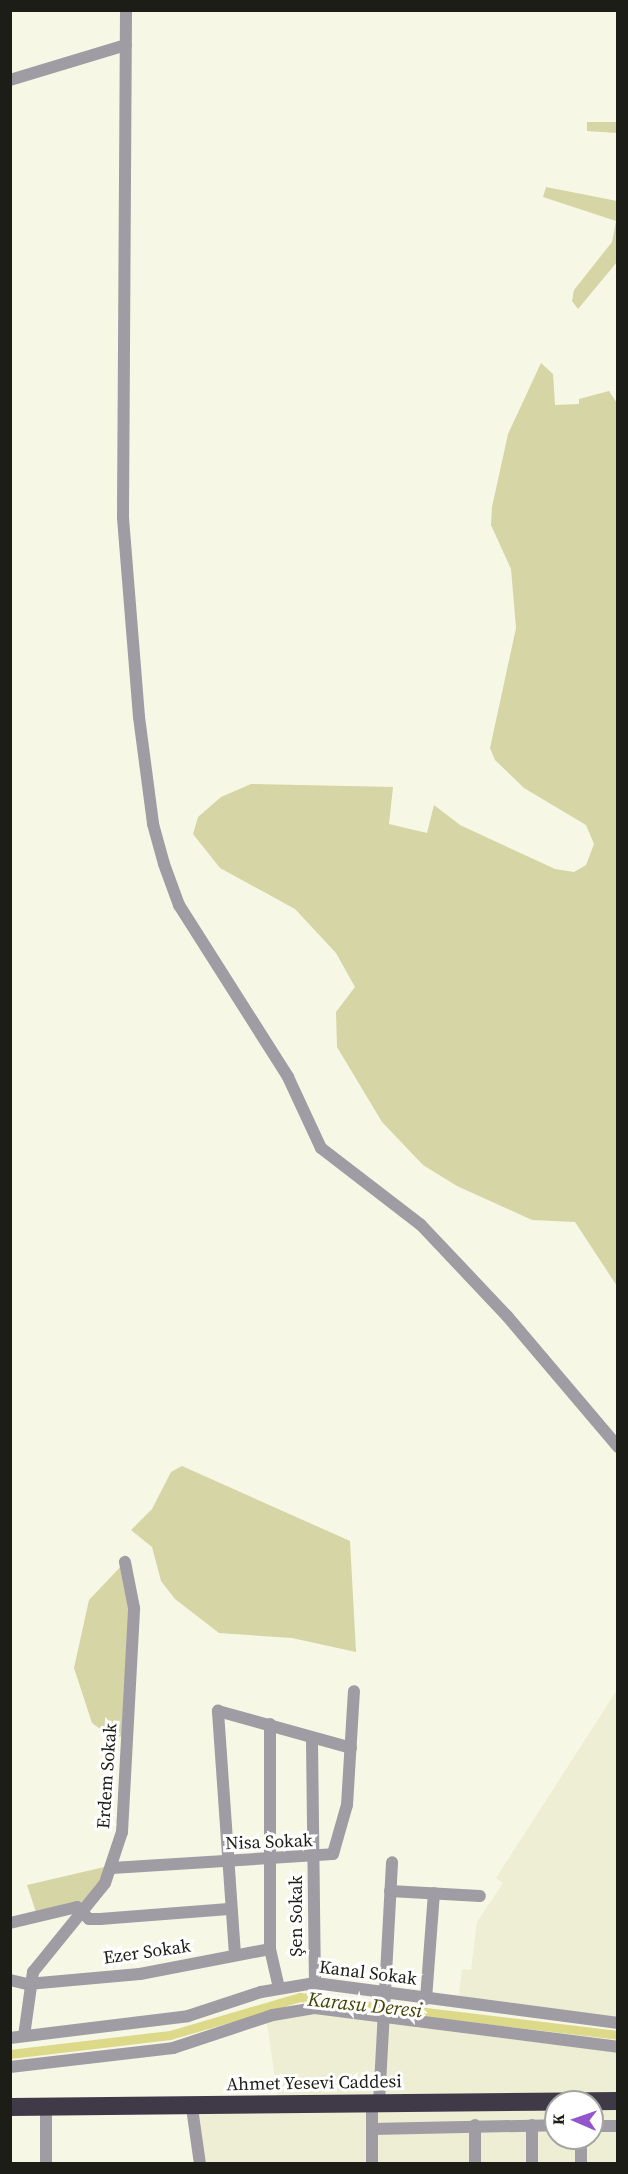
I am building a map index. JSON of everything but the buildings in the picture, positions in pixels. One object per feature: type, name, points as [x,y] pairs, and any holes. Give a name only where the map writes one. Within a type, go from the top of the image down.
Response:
[{"type":"highway","name":"Ahmet Yesevi Caddesi","points":[[10,2108],[374,2115],[618,2101]]},
{"type":"highway","name":"Ahmet Yesevi Caddesi","points":[[10,2117],[374,2115],[544,2111]]},
{"type":"street","points":[[126,10],[123,518],[139,717],[153,824],[164,864],[179,905],[288,1077],[321,1148],[421,1225],[507,1316],[618,1447]]},
{"type":"street","points":[[10,80],[126,45]]},
{"type":"street","name":"Erdem Sokak","points":[[24,2036],[28,1984],[38,1964],[83,1913],[112,1868],[127,1787],[134,1593],[125,1562]]},
{"type":"street","name":"Nisa Sokak","points":[[112,1868],[270,1858],[314,1859],[333,1854],[340,1843],[351,1748],[354,1692]]},
{"type":"street","points":[[235,1955],[229,1909],[218,1711],[270,1724],[312,1741],[351,1748]]},
{"type":"street","points":[[270,1724],[270,1949],[279,1988]]},
{"type":"street","name":"Şen Sokak","points":[[312,1741],[315,1983]]},
{"type":"street","points":[[372,2163],[392,1862]]},
{"type":"street","points":[[390,1891],[480,1896]]},
{"type":"street","points":[[426,1999],[434,1893]]},
{"type":"street","points":[[10,1923],[76,1907],[83,1913],[100,1919],[229,1909]]},
{"type":"street","name":"Ezer Sokak","points":[[10,1980],[28,1984],[171,1970],[270,1949]]},
{"type":"street","name":"Kanal Sokak","points":[[10,2038],[188,2016],[279,1988],[315,1983],[618,2023]]},
{"type":"street","points":[[10,2067],[173,2048],[302,2008],[618,2047]]},
{"type":"street","points":[[193,2115],[200,2163]]},
{"type":"street","points":[[374,2115],[475,2125],[544,2126]]},
{"type":"street","points":[[46,2116],[46,2163]]},
{"type":"street","points":[[475,2125],[475,2163]]},
{"type":"street","points":[[532,2125],[532,2163]]},
{"type":"shaded area","points":[[617,1690],[617,2023],[458,2003],[462,1969],[471,1970],[477,1922],[503,1883],[496,1878]]},
{"type":"shaded area","points":[[302,2008],[617,2047],[617,2163],[200,2163],[193,2115],[279,2105],[266,2017]]},
{"type":"green space","points":[[587,122],[617,122],[617,133],[587,131]]},
{"type":"green space","points":[[546,187],[617,201],[617,262],[578,309],[572,301],[574,290],[612,242],[616,221],[543,197]]},
{"type":"green space","points":[[541,363],[553,374],[555,405],[579,404],[579,399],[609,391],[617,403],[617,1286],[575,1222],[532,1220],[457,1186],[423,1165],[382,1122],[337,1047],[336,1012],[355,987],[336,953],[295,909],[220,868],[193,834],[198,817],[221,797],[251,784],[393,787],[389,824],[427,833],[434,805],[460,825],[555,869],[574,872],[586,865],[594,844],[586,825],[524,788],[495,760],[490,748],[516,628],[511,569],[491,525],[492,507],[508,434]]},
{"type":"green space","points":[[182,1466],[350,1541],[356,1652],[292,1638],[219,1633],[175,1599],[161,1581],[152,1547],[131,1530],[152,1509],[171,1472]]},
{"type":"green space","points":[[125,1562],[131,1579],[129,1737],[110,1736],[92,1723],[74,1668],[89,1600]]},
{"type":"green space","points":[[113,1865],[83,1913],[37,1915],[27,1885]]},
{"type":"waterway","name":"Karasu Deresi","points":[[10,2054],[170,2035],[300,1997],[618,2035]]}]
